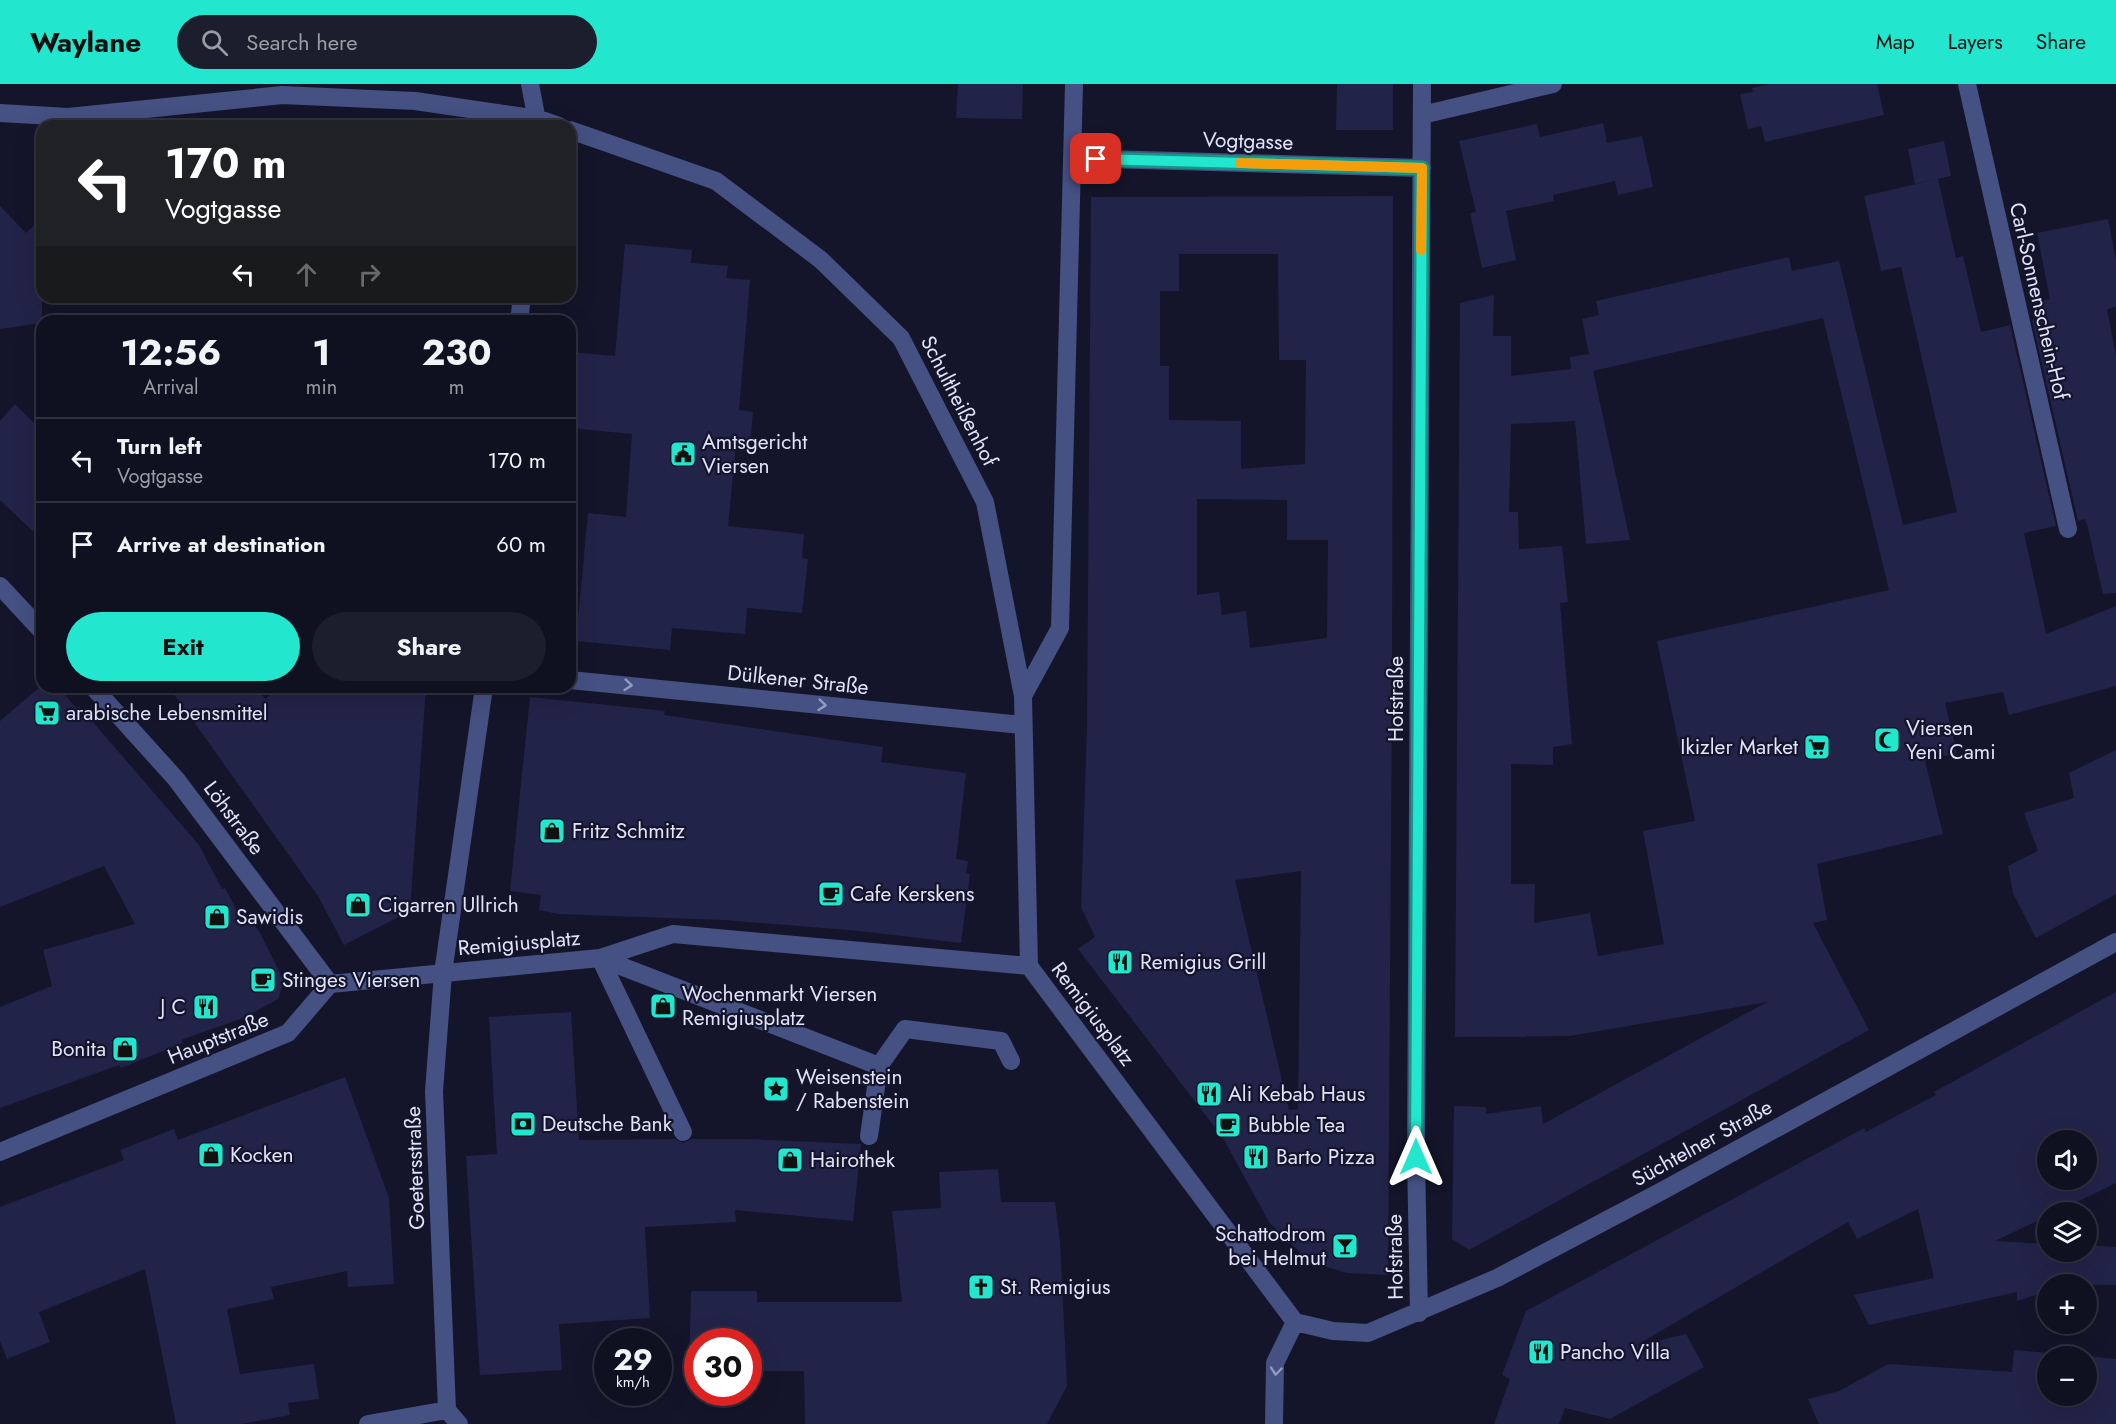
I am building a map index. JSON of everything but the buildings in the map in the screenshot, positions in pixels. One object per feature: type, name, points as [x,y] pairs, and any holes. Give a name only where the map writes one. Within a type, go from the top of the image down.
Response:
[{"type":"street","points":[[530,84],[538,120]]},
{"type":"street","name":"Schultheißenhof","points":[[1023,696],[1060,628],[1074,84]]},
{"type":"street","name":"Hofstraße","points":[[1419,1313],[1416,1157],[1422,84]]},
{"type":"street","points":[[1422,115],[1553,84]]},
{"type":"street","name":"Carl-Sonnenschein-Hof","points":[[1966,84],[2068,529]]},
{"type":"street","points":[[0,113],[68,117],[282,95],[415,101],[526,120]]},
{"type":"street","name":"Schultheißenhof","points":[[576,132],[716,181],[821,260],[901,338],[985,502],[1023,696],[1029,966]]},
{"type":"street","name":"Vogtgasse","points":[[1072,158],[1422,168]]},
{"type":"street","points":[[0,586],[36,625]]},
{"type":"street","name":"Dülkener Straße","points":[[576,681],[1022,725]]},
{"type":"street","name":"Löhstraße","points":[[98,693],[176,779],[330,984]]},
{"type":"street","name":"Goetersstraße","points":[[453,1417],[434,1091],[443,973],[482,693]]},
{"type":"street","name":"Remigiusplatz","points":[[443,973],[600,958],[673,934],[1029,966],[1295,1322]]},
{"type":"street","name":"Süchtelner Straße","points":[[1295,1322],[1333,1330],[1368,1333],[1419,1313],[1544,1254],[2116,942]]},
{"type":"street","name":"Remigiusplatz","points":[[600,958],[879,1066]]},
{"type":"street","name":"Remigiusplatz","points":[[600,958],[683,1132]]},
{"type":"street","points":[[330,984],[443,973]]},
{"type":"street","name":"Hauptstraße","points":[[0,1152],[288,1033],[330,984]]},
{"type":"street","points":[[869,1136],[879,1066],[906,1029],[1001,1041],[1011,1061]]},
{"type":"street","points":[[1274,1424],[1275,1363],[1295,1322]]},
{"type":"street","points":[[368,1424],[453,1417]]},
{"type":"slow traffic","points":[[1240,163],[1422,168],[1421,250]]},
{"type":"place","name":"Amtsgericht Viersen","points":[[683,454]]},
{"type":"place","name":"arabische Lebensmittel","points":[[47,713]]},
{"type":"place","name":"Viersen Yeni Cami","points":[[1887,740]]},
{"type":"place","name":"Ikizler Market","points":[[1817,747]]},
{"type":"place","name":"Fritz Schmitz","points":[[552,831]]},
{"type":"place","name":"Cafe Kerskens","points":[[831,894]]},
{"type":"place","name":"Cigarren Ullrich","points":[[358,905]]},
{"type":"place","name":"Sawidis","points":[[217,917]]},
{"type":"place","name":"Remigius Grill","points":[[1120,962]]},
{"type":"place","name":"Stinges Viersen","points":[[263,980]]},
{"type":"place","name":"Wochenmarkt Viersen Remigiusplatz","points":[[663,1006]]},
{"type":"place","name":"J C","points":[[206,1007]]},
{"type":"place","name":"Bonita","points":[[125,1049]]},
{"type":"place","name":"Weisenstein / Rabenstein","points":[[776,1089]]},
{"type":"place","name":"Ali Kebab Haus","points":[[1209,1094]]},
{"type":"place","name":"Deutsche Bank","points":[[523,1124]]},
{"type":"place","name":"Bubble Tea","points":[[1228,1125]]},
{"type":"place","name":"Kocken","points":[[211,1155]]},
{"type":"place","name":"Barto Pizza","points":[[1256,1157]]},
{"type":"place","name":"Hairothek","points":[[790,1160]]},
{"type":"place","name":"Schattodrom bei Helmut","points":[[1345,1246]]},
{"type":"place","name":"St. Remigius","points":[[981,1287]]},
{"type":"place","name":"Pancho Villa","points":[[1541,1352]]},
{"type":"route","points":[[1096,159],[1422,168],[1416,1157]]}]
